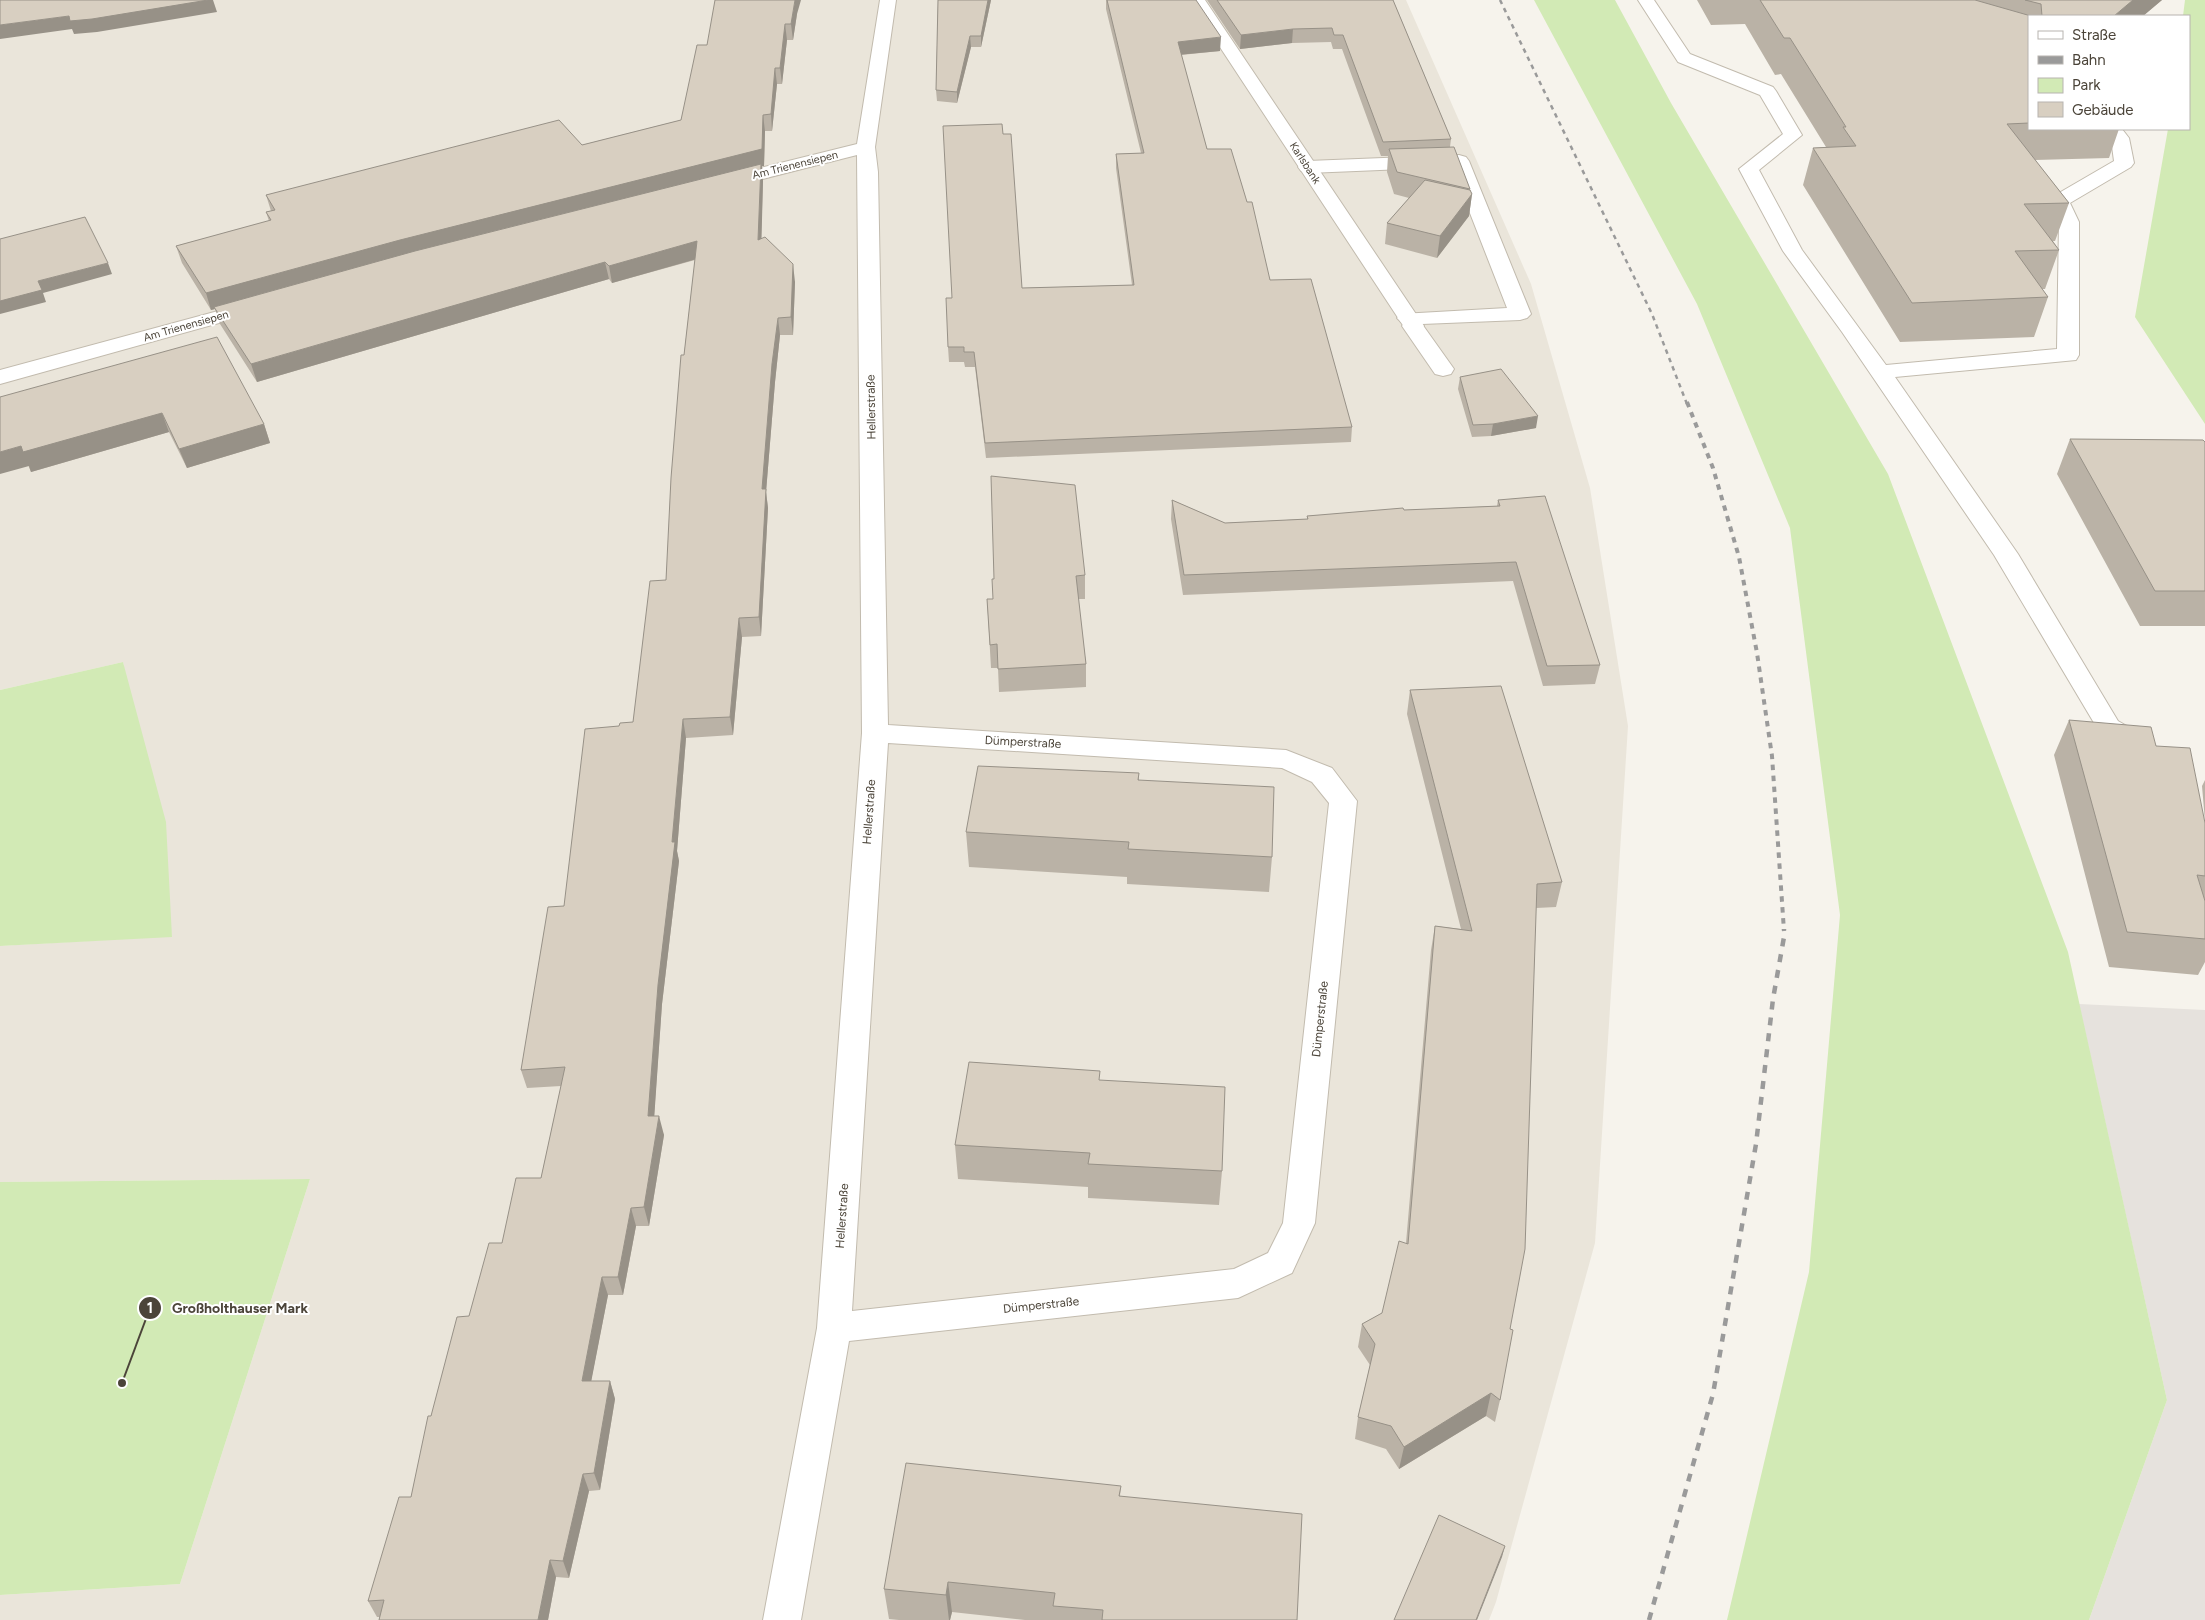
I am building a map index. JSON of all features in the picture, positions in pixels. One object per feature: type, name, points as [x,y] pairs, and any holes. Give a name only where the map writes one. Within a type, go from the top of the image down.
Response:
[{"type":"street","name":"Hellerstraße","points":[[782,1620],[834,1328],[875,733],[868,172],[866,147],[888,0]]},
{"type":"street","name":"Karlsbank","points":[[1197,0],[1443,369]]},
{"type":"street","points":[[1646,0],[1684,58],[1767,91],[1793,135],[1749,168],[1793,252],[1850,328],[2006,554],[2108,727],[2159,755]]},
{"type":"street","points":[[1879,372],[2068,355],[2069,222],[2059,201],[2124,163],[2120,138],[2113,130]]},
{"type":"street","name":"Am Trienensiepen","points":[[711,186],[866,147]]},
{"type":"street","points":[[1308,167],[1459,161],[1520,314],[1410,322]]},
{"type":"street","name":"Am Trienensiepen","points":[[0,378],[275,301]]},
{"type":"street","name":"Dümperstraße","points":[[834,1328],[1238,1284],[1280,1264],[1299,1223],[1343,801],[1322,775],[1286,759],[875,733]]},
{"type":"shaded area","points":[[0,0],[1406,0],[1531,284],[1590,488],[1628,726],[1595,1243],[1496,1602],[1489,1620],[0,1620],[0,1595],[180,1584],[310,1179],[0,1182],[0,946],[172,936],[123,662],[0,690]]},
{"type":"shaded area","points":[[2079,1004],[2205,1010],[2205,1620],[2089,1620],[2167,1400]]},
{"type":"green space","points":[[1534,0],[1615,0],[1671,103],[1888,474],[2068,952],[2167,1400],[2089,1620],[1727,1620],[1809,1272],[1840,915],[1790,528],[1697,304]]},
{"type":"green space","points":[[2185,0],[2205,0],[2205,424],[2135,317],[2168,130],[2190,130],[2190,15],[2183,15]]},
{"type":"green space","points":[[123,662],[166,822],[172,937],[0,946],[0,690]]},
{"type":"green space","points":[[310,1179],[180,1584],[0,1595],[0,1182]]},
{"type":"building","points":[[0,0],[208,0],[92,19],[70,21],[69,16],[0,25]]},
{"type":"building","points":[[715,0],[795,0],[791,24],[785,24],[780,68],[775,68],[771,114],[763,115],[762,149],[400,240],[206,293],[176,246],[271,220],[266,212],[275,210],[266,195],[559,120],[582,145],[681,120],[697,45],[707,45]]},
{"type":"building","points":[[938,0],[988,0],[981,36],[970,36],[957,92],[936,90]]},
{"type":"building","points":[[1107,0],[1196,0],[1221,37],[1178,42],[1207,149],[1231,149],[1247,202],[1252,202],[1270,280],[1311,279],[1352,427],[985,443],[974,352],[964,352],[964,347],[948,347],[946,298],[952,298],[943,126],[1002,124],[1003,134],[1011,134],[1022,288],[1134,285],[1116,154],[1144,153]]},
{"type":"building","points":[[1217,0],[1393,0],[1451,139],[1383,142],[1343,35],[1334,35],[1332,28],[1293,29],[1241,35]]},
{"type":"building","points":[[1760,0],[1975,0],[2028,15],[2028,123],[2007,124],[2069,203],[2024,204],[2059,250],[2015,251],[2048,297],[1912,303],[1813,148],[1856,146],[1790,38],[1784,38]]},
{"type":"building","points":[[2025,0],[2133,0],[2115,15],[2042,15],[2041,4]]},
{"type":"building","points":[[1454,147],[1470,189],[1397,172],[1389,149]]},
{"type":"building","points":[[761,164],[758,240],[765,237],[793,264],[791,317],[778,318],[772,364],[762,489],[766,489],[759,617],[739,618],[730,717],[683,719],[672,842],[675,842],[658,985],[648,1116],[659,1116],[644,1207],[631,1208],[618,1277],[602,1277],[582,1381],[610,1381],[594,1473],[583,1474],[563,1561],[550,1560],[538,1620],[379,1620],[384,1600],[368,1601],[399,1497],[411,1497],[428,1416],[431,1416],[457,1317],[469,1316],[489,1243],[502,1243],[516,1178],[541,1178],[565,1067],[521,1070],[548,907],[564,906],[585,729],[619,726],[620,723],[633,722],[650,581],[666,580],[671,478],[681,355],[684,355],[697,241],[609,266],[605,262],[251,364],[214,307],[415,251]]},
{"type":"building","points":[[1425,180],[1470,190],[1472,194],[1440,236],[1387,223]]},
{"type":"building","points":[[85,217],[108,263],[38,281],[42,290],[0,301],[0,239]]},
{"type":"building","points":[[217,337],[264,424],[179,449],[162,413],[23,452],[21,446],[0,452],[0,397]]},
{"type":"building","points":[[1501,369],[1538,416],[1493,424],[1473,425],[1460,377]]},
{"type":"building","points":[[2070,439],[2203,440],[2205,442],[2205,591],[2155,591]]},
{"type":"building","points":[[991,476],[1075,485],[1085,575],[1076,576],[1086,664],[998,669],[997,644],[990,645],[987,599],[993,599],[992,579],[994,579]]},
{"type":"building","points":[[1545,496],[1600,665],[1547,666],[1516,562],[1184,575],[1172,500],[1225,523],[1308,519],[1307,516],[1403,508],[1404,510],[1500,506],[1498,500]]},
{"type":"building","points":[[1501,686],[1562,882],[1537,884],[1525,1249],[1510,1329],[1513,1330],[1500,1400],[1491,1393],[1404,1447],[1391,1426],[1358,1417],[1375,1344],[1362,1324],[1382,1313],[1399,1241],[1408,1244],[1435,926],[1472,931],[1410,690]]},
{"type":"building","points":[[2069,720],[2151,727],[2156,746],[2190,748],[2205,823],[2205,876],[2197,875],[2205,901],[2205,939],[2127,932]]},
{"type":"building","points":[[978,766],[1139,773],[1138,780],[1274,787],[1272,857],[1128,849],[1129,842],[966,832]]},
{"type":"building","points":[[969,1062],[1100,1071],[1099,1080],[1225,1087],[1222,1171],[1088,1164],[1090,1153],[955,1145]]},
{"type":"building","points":[[906,1463],[1121,1486],[1119,1496],[1302,1514],[1297,1620],[1102,1620],[1103,1610],[1053,1606],[1055,1593],[948,1582],[946,1595],[884,1589]]},
{"type":"building","points":[[1439,1515],[1505,1546],[1476,1620],[1394,1620]]},
{"type":"railway","points":[[1500,0],[1652,314],[1687,404]]},
{"type":"railway","points":[[1687,402],[1713,468],[1739,557],[1757,653],[1772,756],[1784,931]]},
{"type":"railway","points":[[1649,1620],[1713,1394],[1756,1144],[1773,999],[1784,931]]},
{"type":"place","name":"Großholthauser Mark","points":[[122,1383]]}]
